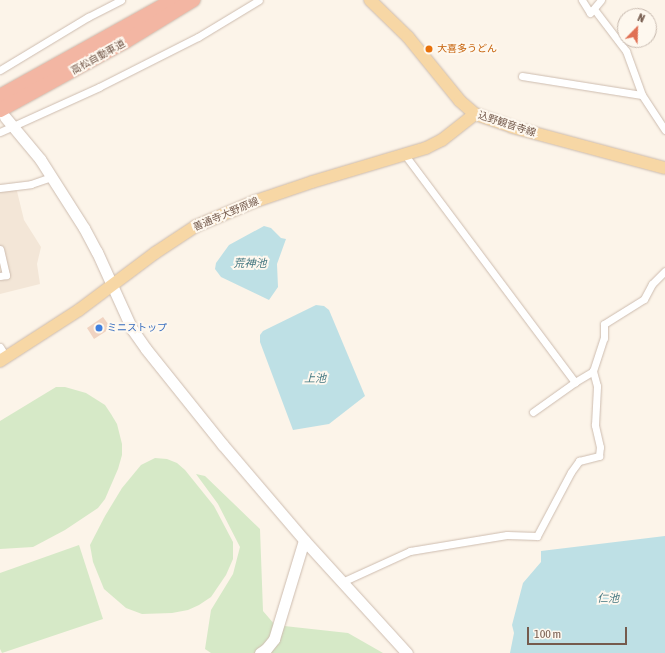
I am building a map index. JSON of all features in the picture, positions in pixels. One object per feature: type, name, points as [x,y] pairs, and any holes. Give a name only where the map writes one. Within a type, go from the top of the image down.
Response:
[{"type":"highway","name":"高松自動車道","points":[[0,96],[173,0]]},
{"type":"highway","name":"高松自動車道","points":[[5,118],[193,0]]},
{"type":"main road","name":"込野観音寺線","points":[[370,0],[408,37],[460,101],[475,114],[512,128],[665,168]]},
{"type":"main road","name":"善通寺大野原線","points":[[2,355],[79,310],[175,239],[196,226],[217,216],[312,182],[426,148],[442,140],[475,114]]},
{"type":"street","points":[[0,70],[88,17],[121,0]]},
{"type":"street","points":[[5,118],[98,87],[198,37],[259,0]]},
{"type":"street","points":[[582,0],[590,13],[601,0]]},
{"type":"street","points":[[594,9],[626,51],[642,96],[665,130]]},
{"type":"street","points":[[522,76],[642,96]]},
{"type":"street","points":[[0,132],[5,118]]},
{"type":"street","points":[[5,118],[40,159],[84,228],[132,329],[146,348],[223,445],[304,540],[407,653]]},
{"type":"street","points":[[405,155],[575,382]]},
{"type":"street","points":[[0,188],[32,184],[51,178]]},
{"type":"street","points":[[0,249],[6,275],[0,276]]},
{"type":"street","points":[[342,582],[410,551],[507,535],[537,536],[571,472],[579,461],[599,456],[600,447],[595,425],[598,386],[593,371],[604,338],[604,324],[644,299],[652,284],[665,271]]},
{"type":"street","points":[[533,412],[593,371]]},
{"type":"street","points":[[260,653],[271,645],[274,639],[304,540]]},
{"type":"shaded area","points":[[15,183],[24,220],[41,247],[37,264],[40,284],[0,294],[0,185]]},
{"type":"green space","points":[[56,387],[65,387],[86,393],[105,405],[117,424],[122,444],[122,455],[118,469],[105,499],[98,508],[65,530],[33,547],[0,549],[0,421]]},
{"type":"green space","points":[[155,458],[167,459],[177,463],[185,470],[214,506],[233,542],[233,559],[226,575],[211,597],[199,605],[188,610],[172,613],[142,614],[126,608],[104,589],[93,562],[90,545],[122,488],[141,465]]},
{"type":"green space","points":[[196,474],[205,476],[260,529],[263,611],[275,625],[348,633],[383,653],[211,653],[205,649],[211,610],[233,574],[240,547],[218,504]]},
{"type":"green space","points":[[79,545],[103,619],[2,653],[0,649],[0,573]]},
{"type":"water","name":"荒神池","points":[[264,226],[271,228],[281,238],[286,239],[277,264],[278,287],[269,300],[221,277],[215,269],[216,263],[229,245]]},
{"type":"water","name":"上池","points":[[316,305],[324,306],[329,310],[365,396],[329,424],[293,430],[260,342],[260,335],[263,331]]},
{"type":"water","name":"仁池","points":[[665,536],[665,653],[510,653],[514,633],[512,625],[523,583],[541,562],[541,551]]},
{"type":"building","name":"ミニストップ","points":[[103,317],[111,328],[94,339],[87,328]]},
{"type":"place","name":"大喜多うどん","points":[[429,49]]},
{"type":"place","name":"ミニストップ","points":[[99,328]]}]
